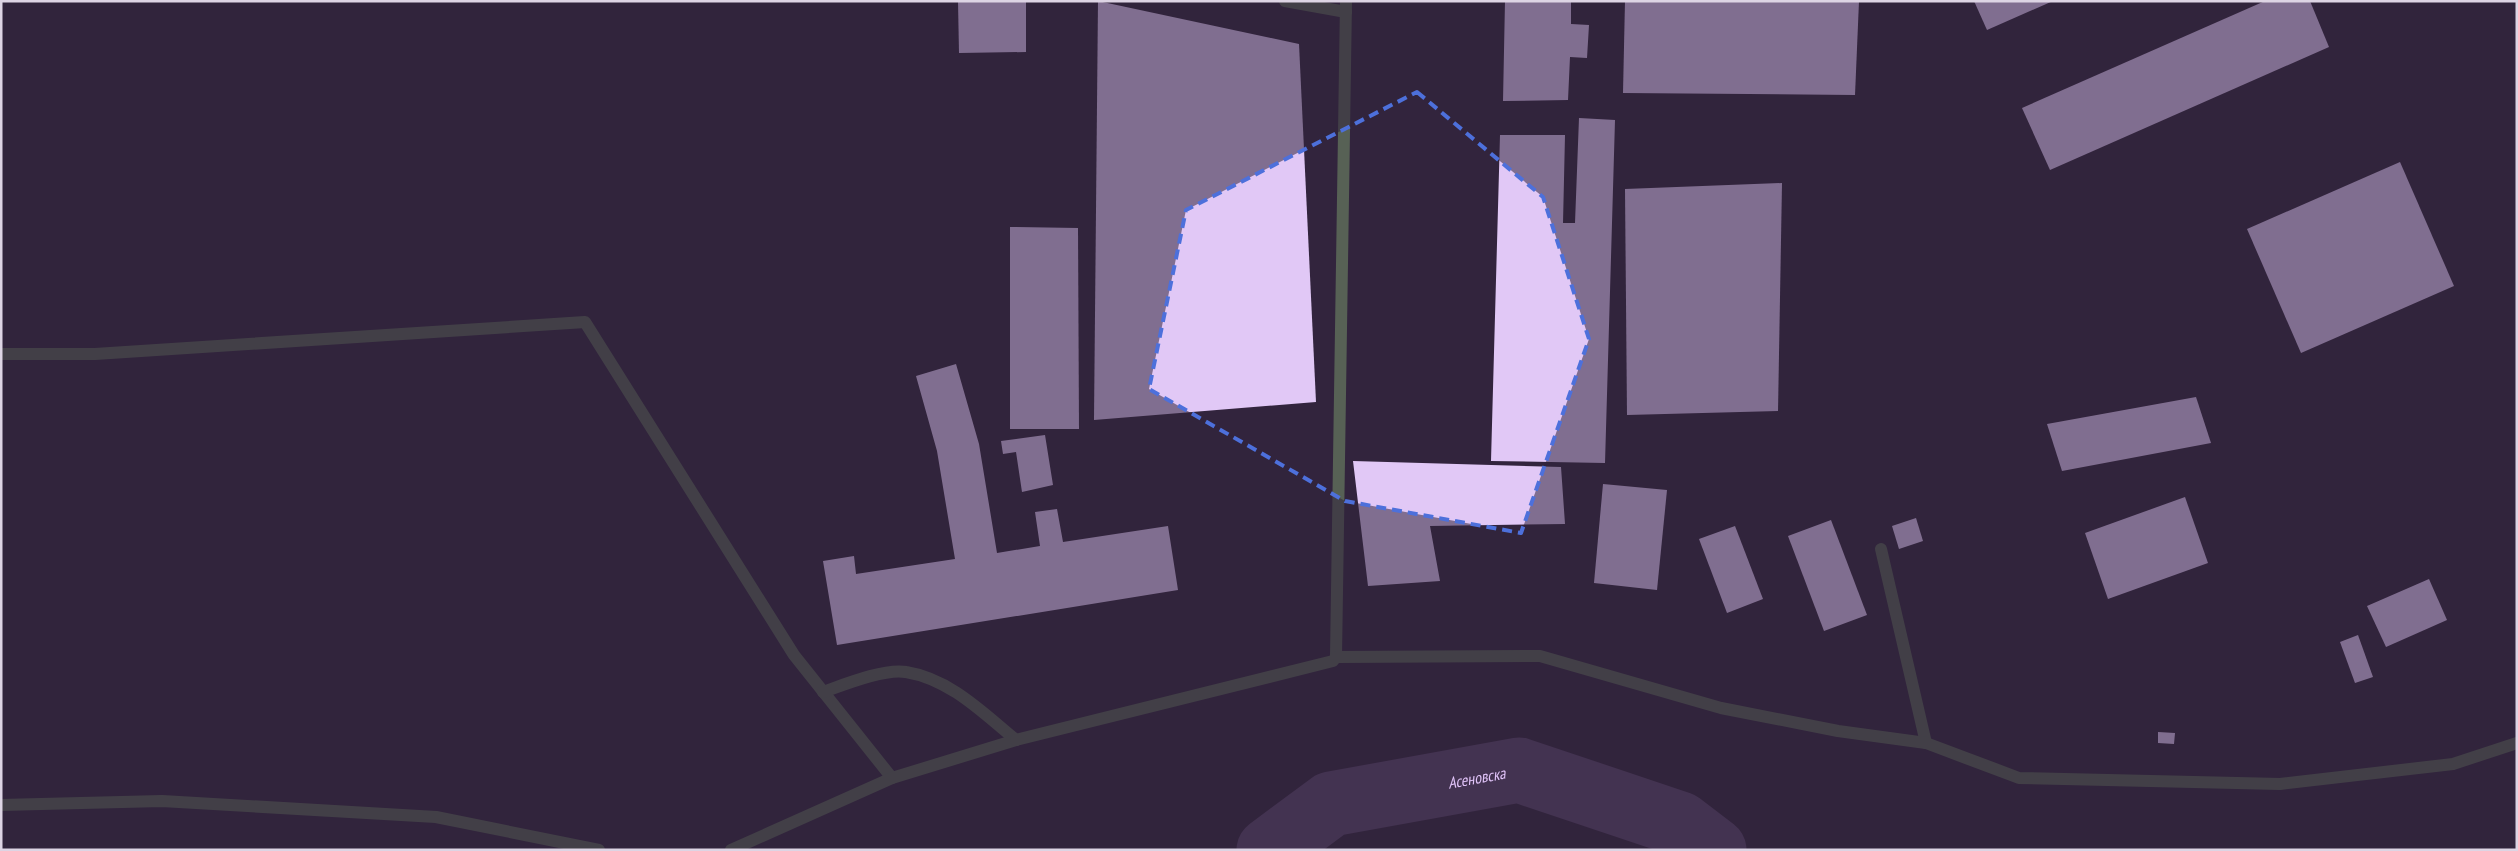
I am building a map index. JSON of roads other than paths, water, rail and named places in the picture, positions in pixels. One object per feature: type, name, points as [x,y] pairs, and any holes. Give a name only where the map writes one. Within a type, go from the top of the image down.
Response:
[{"type":"street","points":[[731,850],[892,778],[1016,740],[1333,662],[1336,657],[1346,6],[1284,1]]},
{"type":"street","points":[[1,354],[95,354],[585,322],[794,655],[892,778]]},
{"type":"street","points":[[1882,550],[1926,743]]},
{"type":"street","points":[[1336,657],[1540,656],[1722,708],[1838,731],[1926,743],[2019,778],[2280,784],[2453,764],[2517,742]]},
{"type":"street","points":[[823,692],[867,677],[905,671],[954,689],[1016,740]]},
{"type":"street","points":[[1,805],[162,801],[436,817],[599,850]]},
{"type":"waterway","name":"Асеновска","points":[[1269,850],[1331,804],[1519,770],[1680,824],[1714,850]]}]
